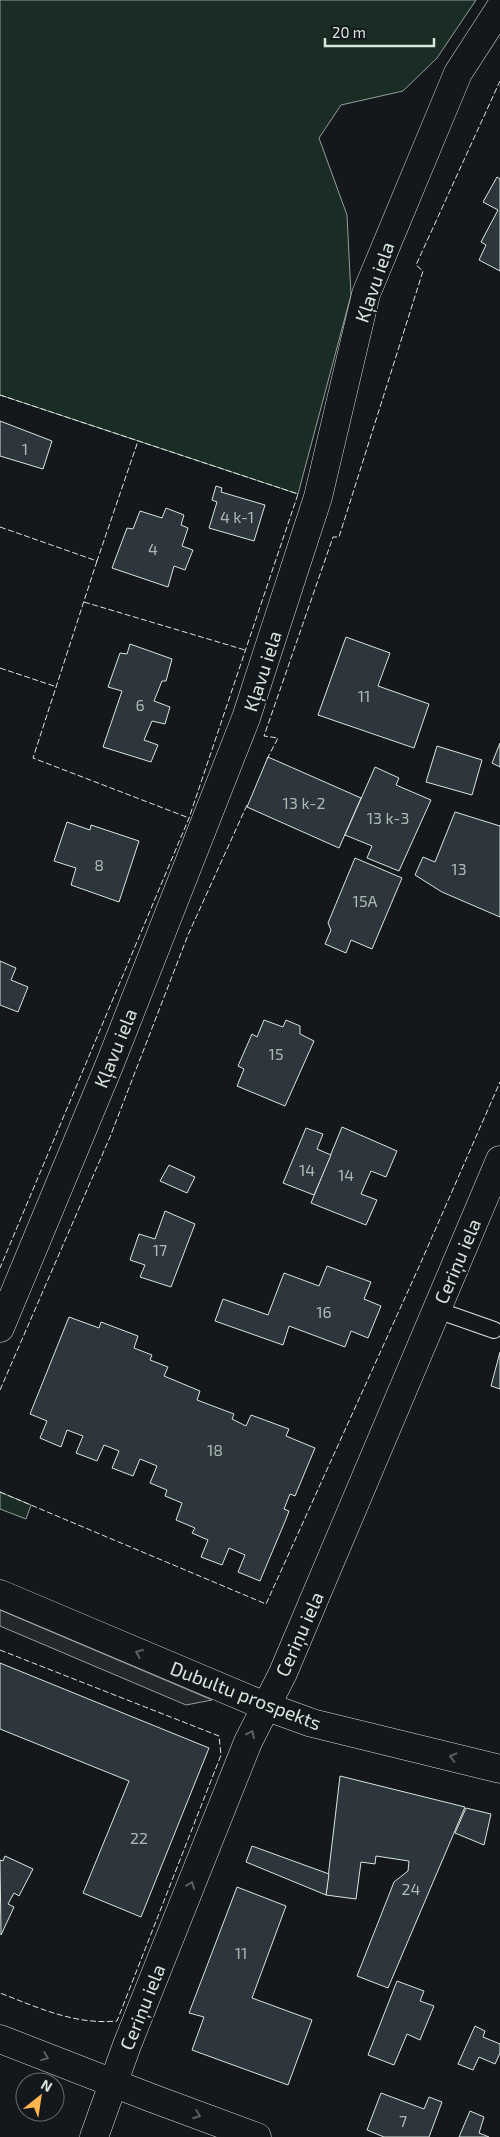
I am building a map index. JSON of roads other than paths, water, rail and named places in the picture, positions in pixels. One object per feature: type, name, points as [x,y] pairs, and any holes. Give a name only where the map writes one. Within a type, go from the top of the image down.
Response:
[{"type":"street","name":"Kļavu iela","points":[[0,1328],[114,1051],[246,718],[318,497],[366,294],[458,73],[500,8]]},
{"type":"street","name":"Ceriņu iela","points":[[94,2137],[127,2045],[248,1742],[283,1673],[500,1160]]},
{"type":"street","name":"Dubultu prospekts","points":[[0,1594],[265,1706],[312,1723],[500,1769]]},
{"type":"street","points":[[0,2039],[113,2084],[257,2137]]},
{"type":"lane","points":[[437,1310],[494,1330]]}]
